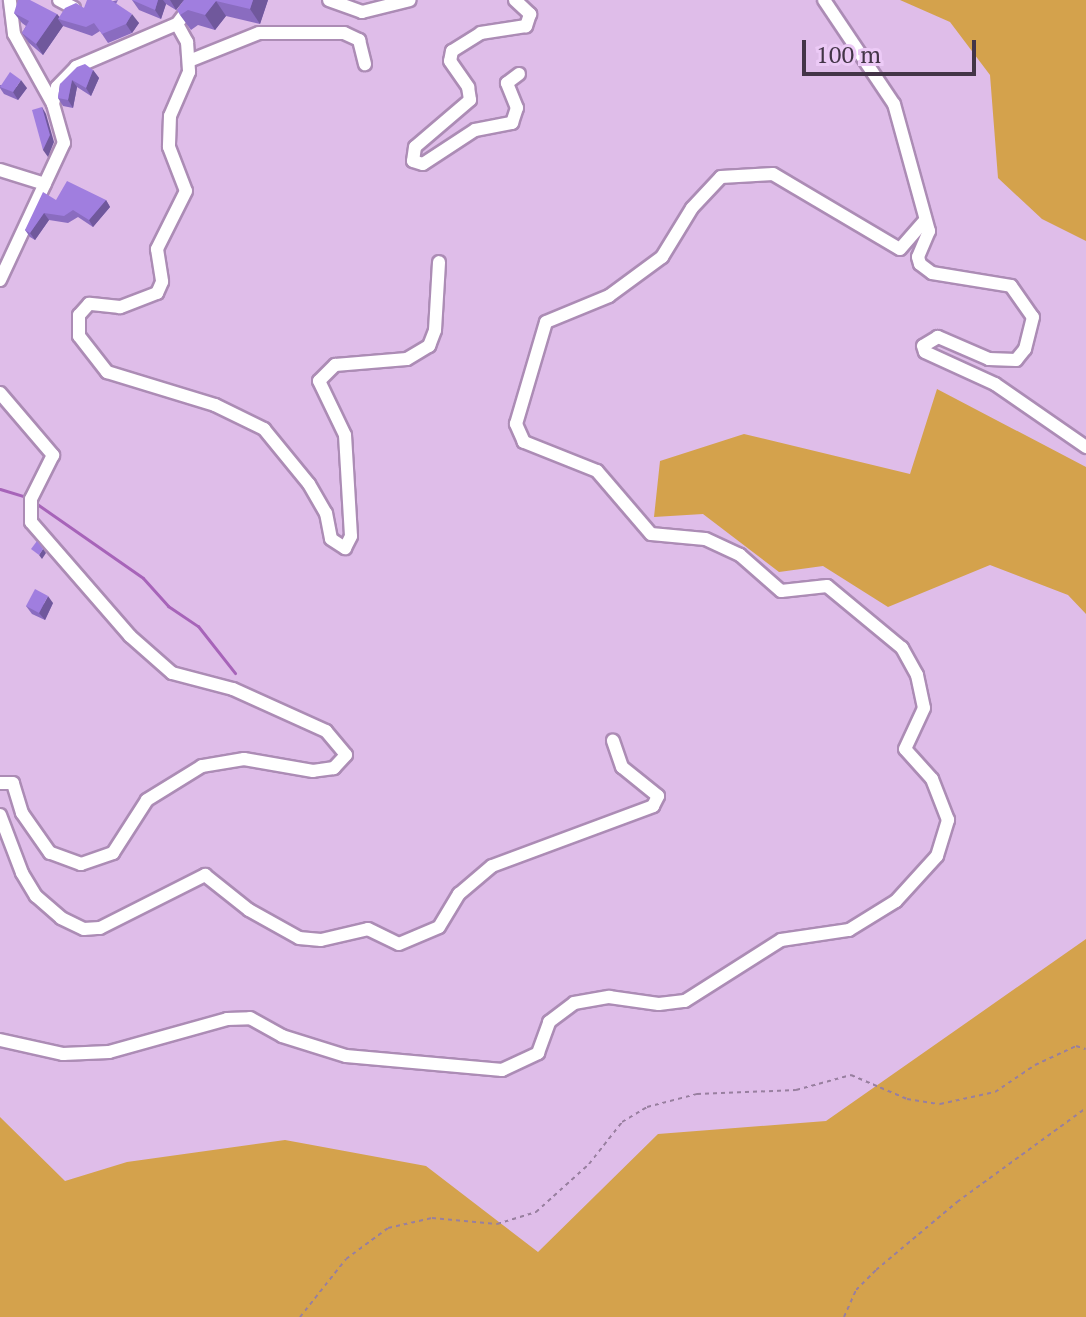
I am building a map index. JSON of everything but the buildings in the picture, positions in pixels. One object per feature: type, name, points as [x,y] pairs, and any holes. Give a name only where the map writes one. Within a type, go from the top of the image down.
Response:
[{"type":"street","points":[[0,280],[64,143],[53,104],[14,34],[10,0]]},
{"type":"street","points":[[59,0],[74,8]]},
{"type":"street","points":[[53,104],[63,78],[85,61],[177,24],[195,0]]},
{"type":"street","points":[[329,0],[362,12],[410,0]]},
{"type":"street","points":[[515,0],[530,14],[526,26],[481,33],[452,51],[450,61],[468,87],[470,100],[415,147],[413,161],[423,164],[475,130],[512,123],[517,108],[507,83],[519,74]]},
{"type":"street","points":[[824,0],[886,86],[908,143],[928,240],[918,257],[926,271],[1011,286],[1033,317],[1025,349],[1016,360],[989,359],[938,337],[923,346],[925,352],[995,384],[1086,447]]},
{"type":"street","points":[[177,24],[189,61],[170,130],[170,153],[186,191],[157,249],[161,288],[136,304],[89,304],[79,315],[79,336],[107,372],[215,405],[264,429],[323,504],[331,539],[341,548],[351,541],[345,435],[319,381],[335,365],[407,359],[429,346],[439,262]]},
{"type":"street","points":[[189,61],[259,33],[344,33],[359,40],[365,64]]},
{"type":"street","points":[[0,170],[45,184]]},
{"type":"street","points":[[0,1040],[63,1054],[109,1052],[227,1019],[250,1018],[282,1036],[346,1056],[502,1070],[538,1053],[549,1022],[574,1003],[609,997],[659,1004],[685,1001],[781,940],[849,930],[896,901],[937,856],[948,820],[932,779],[905,749],[924,708],[917,675],[902,648],[827,586],[781,591],[740,555],[705,539],[651,534],[597,471],[524,442],[516,424],[546,322],[609,296],[662,257],[692,208],[721,177],[773,174],[900,249],[925,220]]},
{"type":"street","points":[[0,393],[53,455],[31,499],[31,522],[130,636],[172,673],[233,689],[326,731],[346,755],[334,768],[313,771],[244,759],[202,766],[147,800],[113,853],[81,864],[50,853],[22,813],[13,783],[0,783]]},
{"type":"street","points":[[0,815],[22,873],[36,896],[61,918],[84,929],[100,928],[205,875],[249,910],[299,938],[321,940],[368,929],[399,944],[439,927],[459,894],[492,866],[653,806],[658,796],[622,767],[613,741]]},
{"type":"path","points":[[300,1317],[346,1259],[388,1228],[432,1218],[497,1224],[536,1212],[576,1177],[622,1122],[647,1107],[697,1094],[796,1090],[851,1075],[907,1099],[940,1104],[995,1092],[1035,1065],[1076,1046],[1086,1049]]},
{"type":"path","points":[[844,1317],[856,1290],[876,1270],[957,1202],[1086,1108]]},
{"type":"shaded area","points":[[900,0],[1086,0],[1086,241],[1042,219],[998,178],[990,75],[950,22]]},
{"type":"shaded area","points":[[937,389],[1086,467],[1086,614],[1068,595],[990,565],[888,607],[823,566],[779,572],[703,514],[654,517],[660,461],[744,434],[910,474]]},
{"type":"shaded area","points":[[1086,939],[1086,1317],[0,1317],[0,1117],[65,1181],[127,1162],[285,1140],[426,1166],[538,1252],[658,1134],[826,1121]]},
{"type":"waterway","points":[[0,489],[27,497]]},
{"type":"waterway","points":[[37,504],[143,578],[168,606],[198,626],[235,673]]}]
